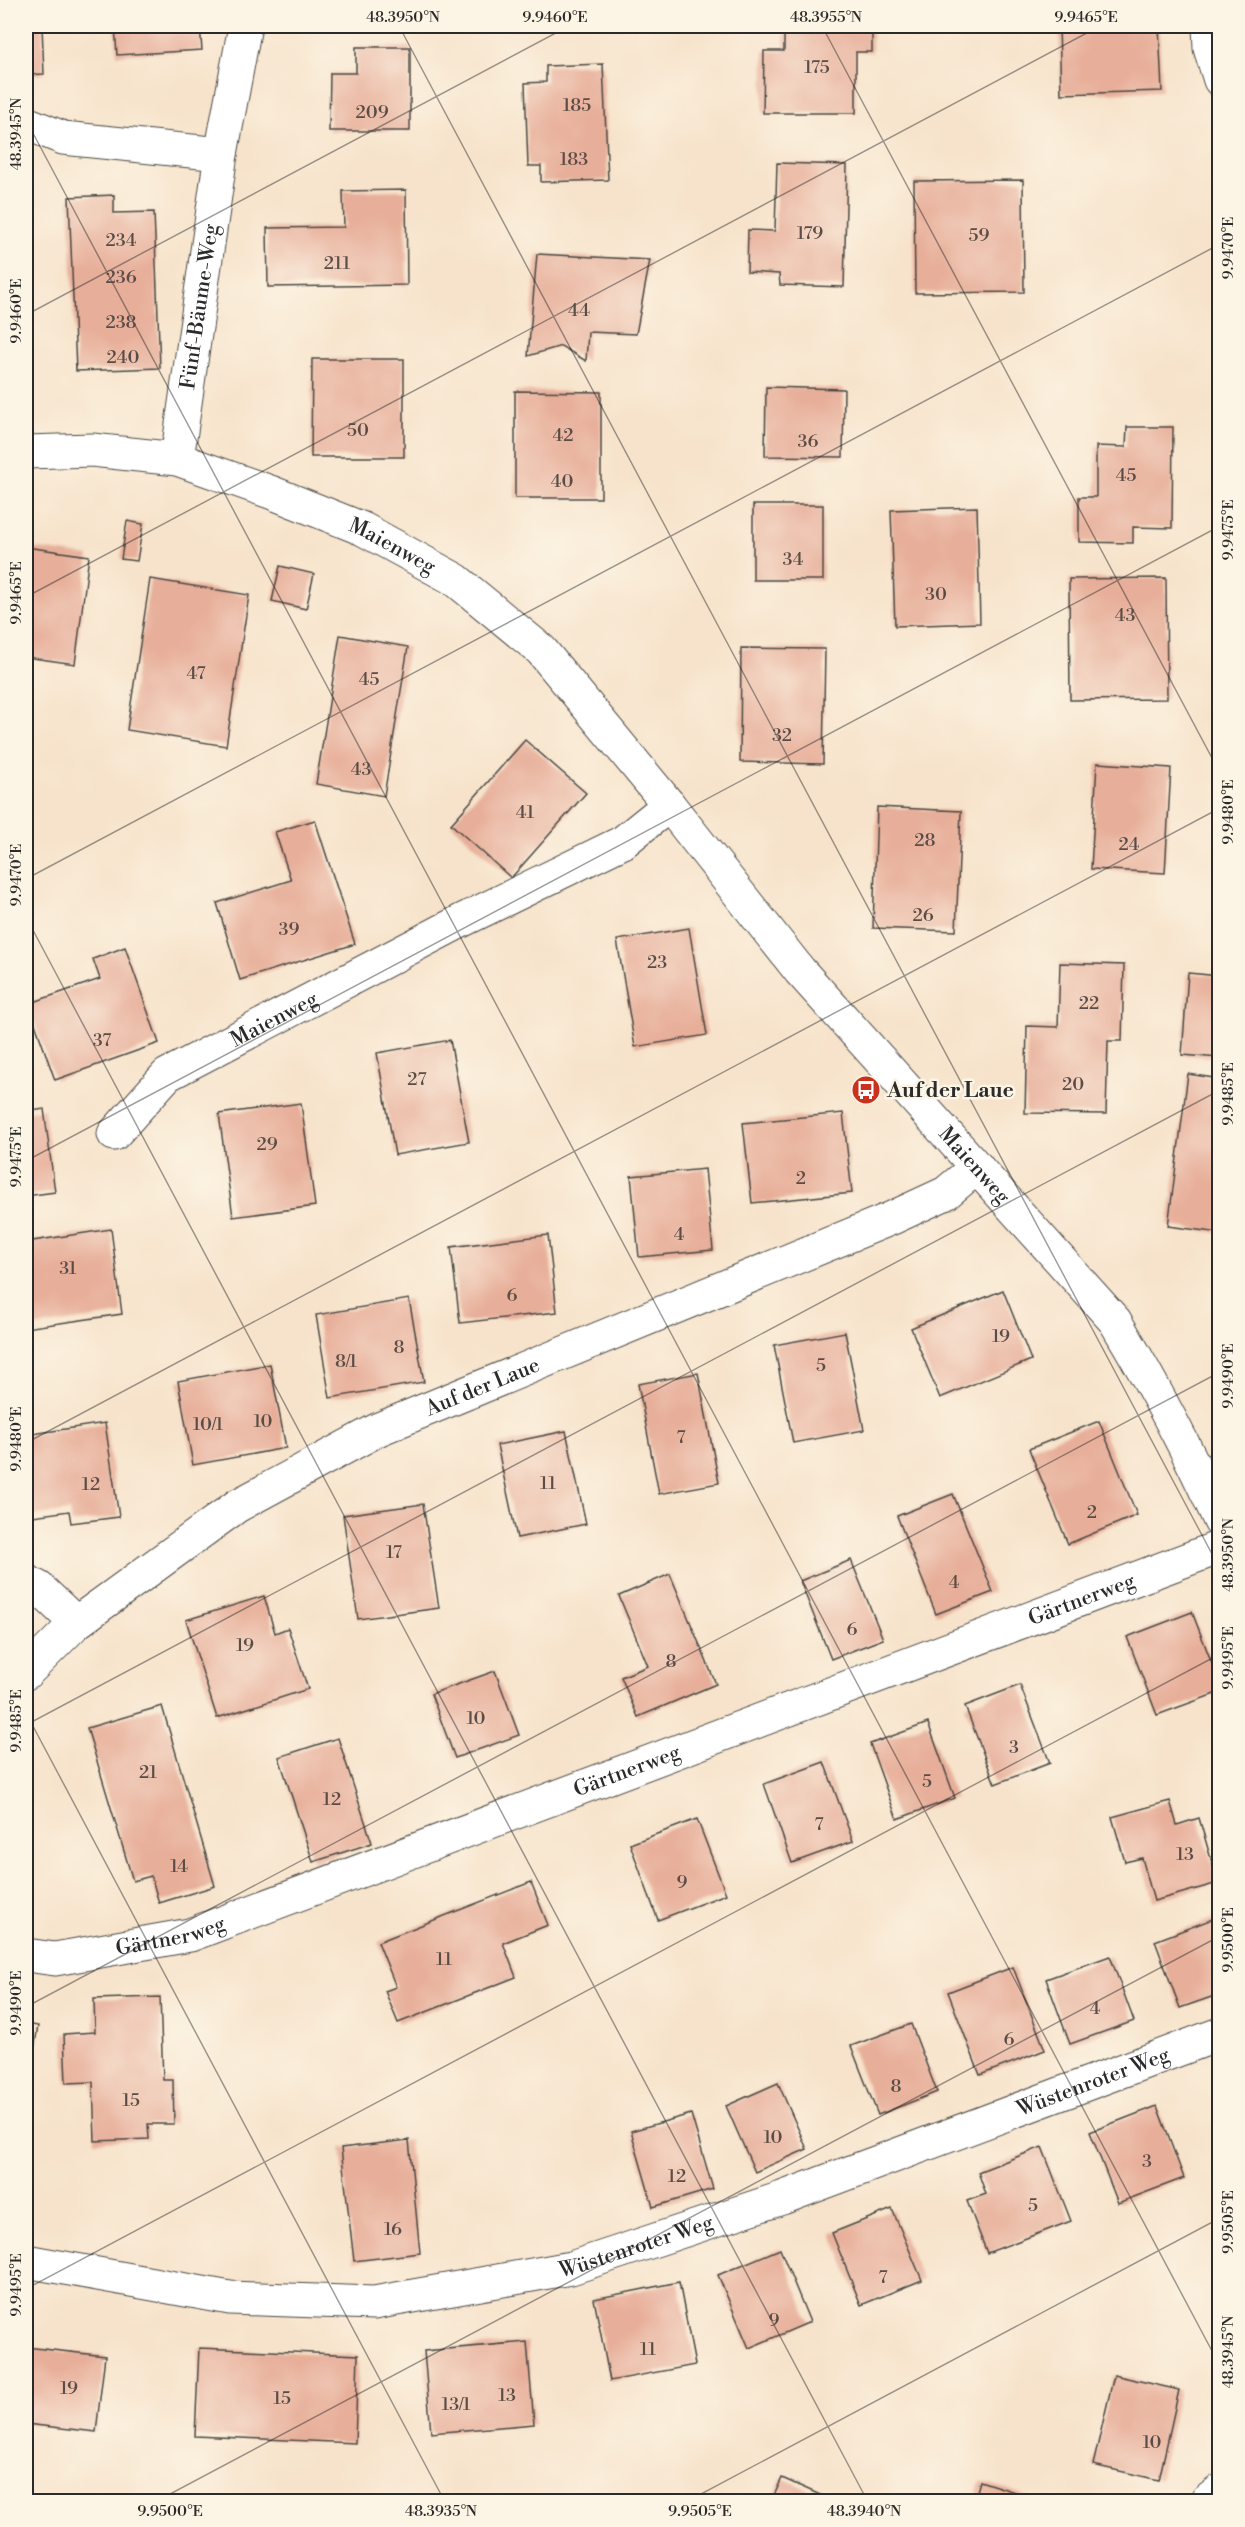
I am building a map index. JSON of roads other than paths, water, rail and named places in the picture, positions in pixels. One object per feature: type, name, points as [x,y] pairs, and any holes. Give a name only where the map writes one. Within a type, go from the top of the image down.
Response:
[{"type":"street","name":"Fünf-Bäume-Weg","points":[[177,459],[220,154],[245,26]]},
{"type":"street","points":[[1209,26],[1210,48],[1220,81]]},
{"type":"street","points":[[26,123],[63,138],[220,154]]},
{"type":"street","name":"Maienweg","points":[[26,452],[92,450],[177,459],[273,493],[363,529],[456,580],[541,650],[669,805],[800,971],[1115,1321],[1155,1388],[1220,1521]]},
{"type":"street","name":"Maienweg","points":[[114,1134],[167,1075],[463,920],[623,842],[669,805]]},
{"type":"street","name":"Auf der Laue","points":[[26,1673],[76,1623],[237,1506],[380,1429],[892,1218],[946,1193],[976,1167]]},
{"type":"street","name":"Gärtnerweg","points":[[26,1955],[55,1959],[190,1935],[1220,1547]]},
{"type":"street","points":[[26,1581],[39,1588],[76,1623]]},
{"type":"street","name":"Wüstenroter Weg","points":[[26,2261],[230,2298],[374,2303],[571,2268],[782,2198],[1220,2034]]},
{"type":"street","points":[[1206,2502],[1220,2491]]},
{"type":"place","name":"Auf der Laue","points":[[866,1090]]}]
